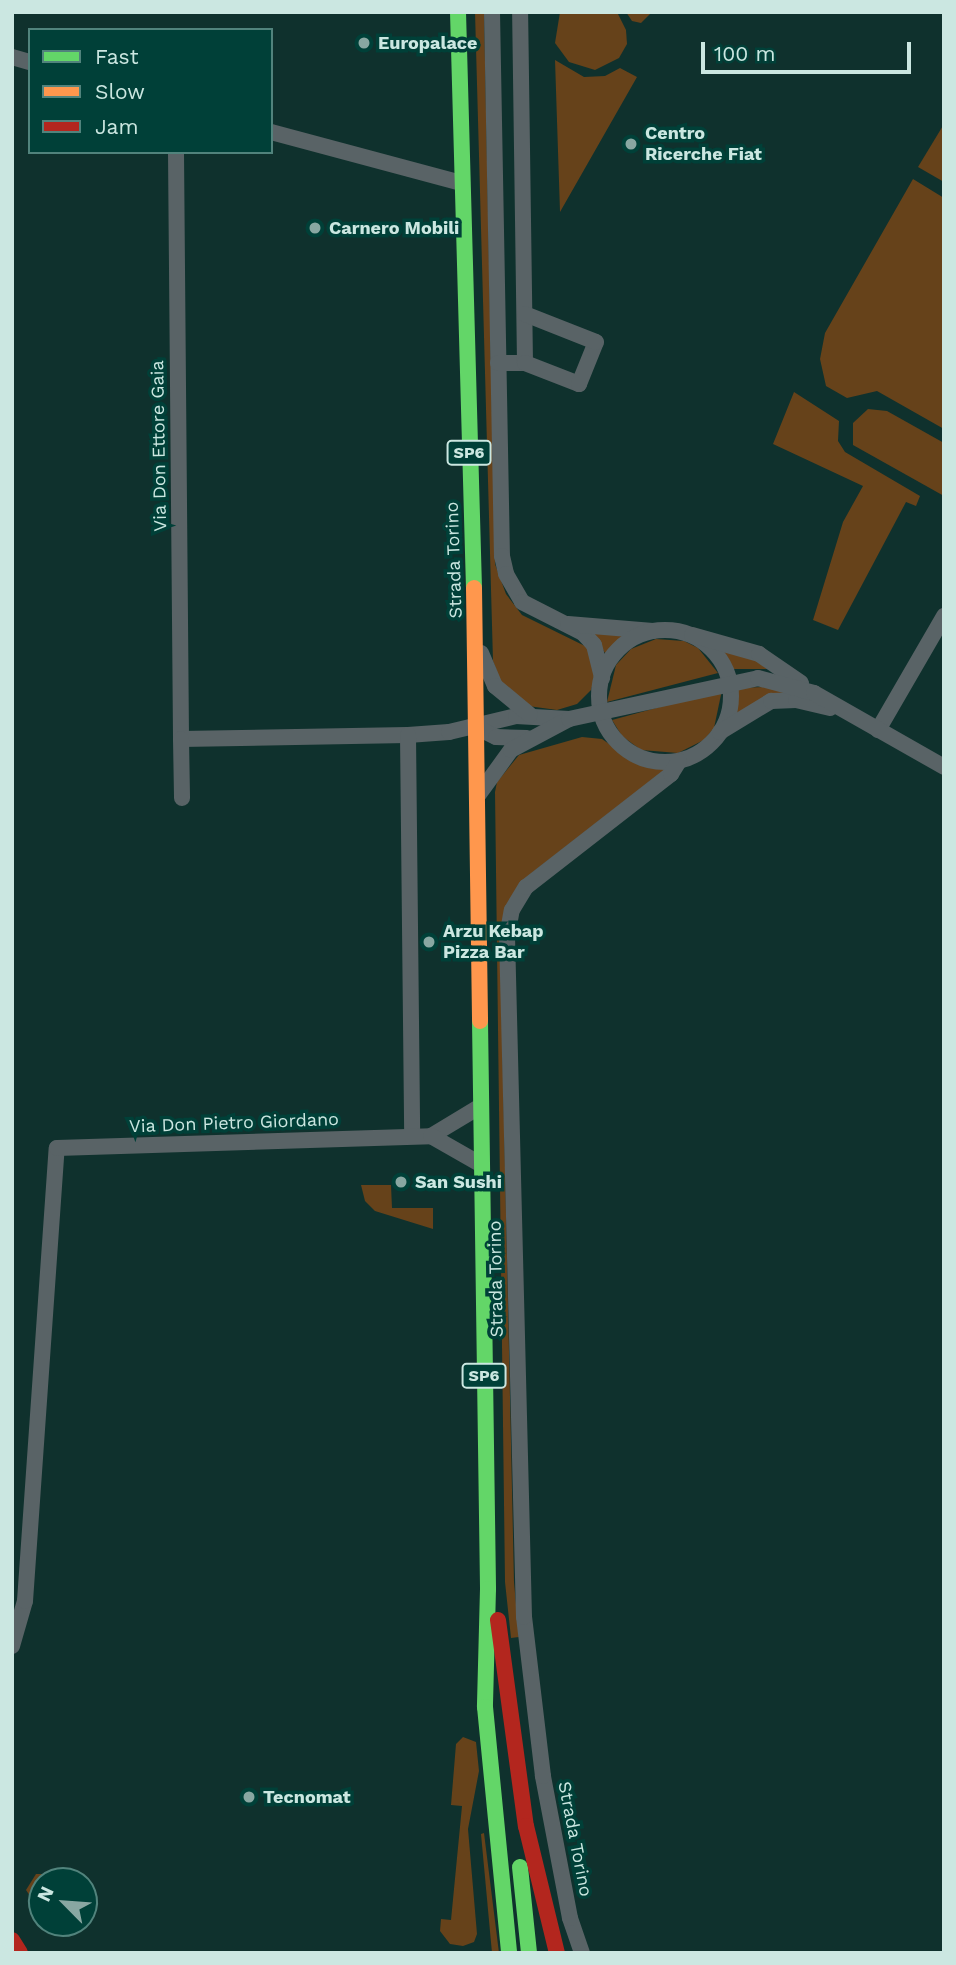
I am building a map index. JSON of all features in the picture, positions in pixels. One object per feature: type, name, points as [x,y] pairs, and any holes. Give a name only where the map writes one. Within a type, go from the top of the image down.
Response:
[{"type":"main road","name":"Strada Torino","points":[[458,12],[475,636],[479,1107],[488,1589],[485,1707],[509,1953]]},
{"type":"main road","name":"Strada Torino","points":[[488,1589],[529,1953]]},
{"type":"main road","name":"SP6","points":[[488,1589],[502,1631],[526,1826],[556,1953]]},
{"type":"main road","points":[[12,1940],[20,1953]]},
{"type":"street","points":[[492,12],[498,363],[506,574],[522,602],[565,624],[594,645],[602,678],[601,711],[609,731],[626,750],[651,761],[679,761]]},
{"type":"street","points":[[520,12],[525,363]]},
{"type":"street","points":[[273,133],[462,183]]},
{"type":"street","name":"Via Don Ettore Gaia","points":[[176,154],[182,798]]},
{"type":"street","points":[[497,294],[525,294]]},
{"type":"street","points":[[498,363],[525,363],[579,384],[596,342],[525,314]]},
{"type":"street","points":[[878,730],[944,616]]},
{"type":"street","points":[[565,624],[638,626],[655,631],[714,638],[760,654],[814,693],[944,767]]},
{"type":"street","points":[[602,678],[617,651],[655,631]]},
{"type":"street","points":[[687,634],[712,651],[729,681],[730,706],[720,732]]},
{"type":"street","points":[[475,636],[495,686],[533,716]]},
{"type":"street","points":[[477,798],[502,759],[532,738],[569,719],[729,681],[774,679],[814,693]]},
{"type":"street","points":[[720,732],[771,701],[796,700],[849,713]]},
{"type":"street","points":[[181,739],[408,735],[476,727],[500,718],[533,716],[569,719]]},
{"type":"street","points":[[476,727],[512,740],[532,738]]},
{"type":"street","name":"Strada Torino","points":[[582,1953],[570,1918],[543,1776],[524,1617],[507,937],[512,909],[526,887],[671,774],[679,761],[708,746],[720,732]]},
{"type":"street","points":[[408,735],[412,1136],[431,1136],[480,1164]]},
{"type":"street","points":[[431,1136],[479,1107]]},
{"type":"street","name":"Via Don Pietro Giordano","points":[[12,1646],[24,1601],[57,1148],[412,1136]]},
{"type":"shaded area","points":[[475,12],[484,12],[495,564],[506,594],[522,615],[587,647],[595,676],[591,690],[577,704],[557,710],[528,706],[501,683],[493,661]]},
{"type":"shaded area","points":[[560,12],[617,12],[626,30],[627,44],[619,58],[595,70],[569,62],[555,43]]},
{"type":"shaded area","points":[[626,12],[652,12],[641,23],[632,21]]},
{"type":"shaded area","points":[[555,60],[584,77],[605,76],[620,68],[637,77],[560,212]]},
{"type":"shaded area","points":[[944,124],[944,182],[918,167]]},
{"type":"shaded area","points":[[913,179],[944,198],[944,429],[877,391],[847,398],[826,386],[820,359],[825,333]]},
{"type":"shaded area","points":[[794,392],[839,421],[838,441],[845,452],[920,496],[916,506],[906,502],[838,630],[813,620],[843,522],[863,486],[773,444]]},
{"type":"shaded area","points":[[868,409],[887,411],[944,443],[944,496],[853,445],[853,423]]},
{"type":"shaded area","points":[[590,630],[627,636],[607,656]]},
{"type":"shaded area","points":[[656,639],[684,641],[698,648],[718,673],[607,702],[616,665],[631,649]]},
{"type":"shaded area","points":[[729,646],[779,669],[732,669],[720,651]]},
{"type":"shaded area","points":[[764,687],[795,694],[733,720],[736,688]]},
{"type":"shaded area","points":[[722,690],[714,728],[704,740],[678,753],[641,750],[622,736],[612,720]]},
{"type":"shaded area","points":[[582,737],[602,739],[639,765],[667,768],[533,872],[500,937],[514,1582],[519,1637],[511,1638],[505,1582],[495,792],[497,782],[519,755]]},
{"type":"shaded area","points":[[361,1185],[391,1185],[392,1208],[433,1208],[433,1229],[375,1211],[365,1201]]},
{"type":"shaded area","points":[[463,1737],[476,1742],[479,1771],[468,1829],[477,1934],[474,1942],[463,1946],[450,1944],[440,1931],[441,1919],[451,1920],[462,1806],[451,1805],[456,1744]]},
{"type":"shaded area","points":[[484,1833],[499,1953],[492,1953],[481,1834]]},
{"type":"traffic: fast","points":[[458,12],[474,588]]},
{"type":"traffic: fast","points":[[480,1021],[488,1589],[485,1707],[509,1953]]},
{"type":"traffic: fast","points":[[520,1867],[529,1953]]},
{"type":"traffic: slow","points":[[474,588],[480,1021]]},
{"type":"traffic: jam","points":[[498,1620],[526,1826],[557,1953]]},
{"type":"traffic: jam","points":[[12,1940],[20,1953]]},
{"type":"place","name":"Europalace","points":[[364,43]]},
{"type":"place","name":"Centro Ricerche Fiat","points":[[631,144]]},
{"type":"place","name":"Carnero Mobili","points":[[315,228]]},
{"type":"place","name":"Arzu Kebap Pizza Bar","points":[[429,942]]},
{"type":"place","name":"San Sushi","points":[[401,1182]]},
{"type":"place","name":"Tecnomat","points":[[249,1797]]}]
